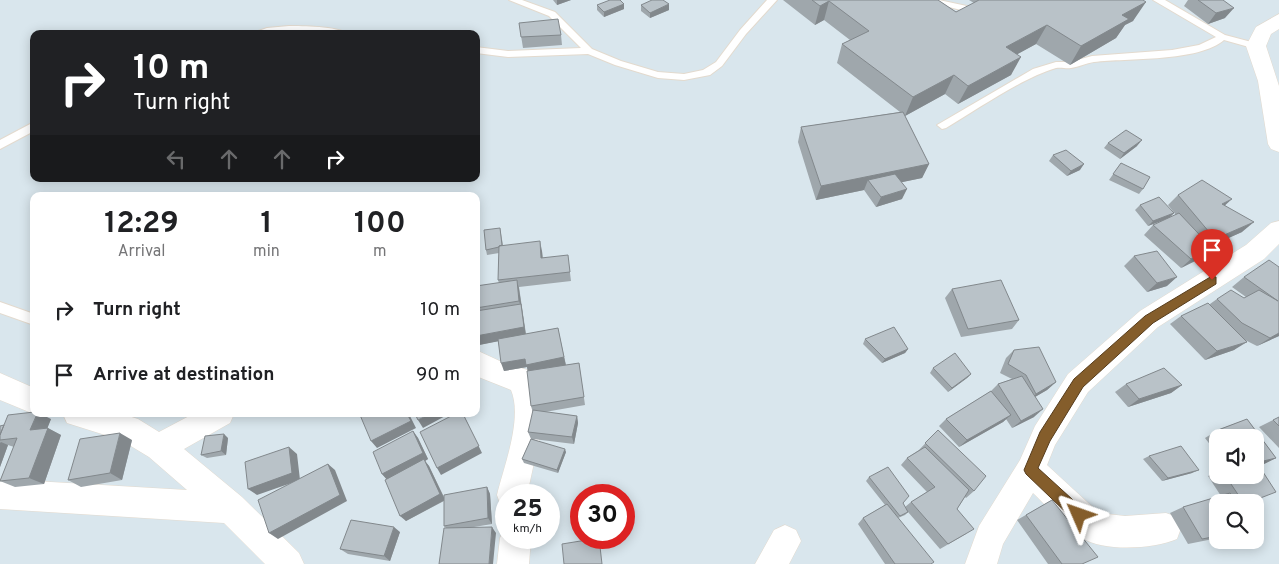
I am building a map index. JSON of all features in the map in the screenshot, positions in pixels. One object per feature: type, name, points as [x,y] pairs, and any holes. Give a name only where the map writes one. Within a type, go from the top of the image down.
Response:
[{"type":"street","points":[[1279,20],[1263,31],[1256,46],[1273,83],[1279,144]]},
{"type":"street","points":[[981,564],[990,537],[1030,470],[1045,436],[1078,383],[1149,319],[1255,252],[1279,230]]},
{"type":"street","points":[[480,364],[500,374],[521,380],[530,401],[528,426],[515,484]]},
{"type":"street","points":[[0,386],[18,396],[30,400]]},
{"type":"street","points":[[97,417],[124,421],[231,508],[288,564]]},
{"type":"street","points":[[159,448],[215,417]]},
{"type":"street","points":[[1030,470],[1092,527],[1125,532],[1166,528]]},
{"type":"street","points":[[0,494],[231,508]]},
{"type":"street","points":[[513,564],[515,549]]},
{"type":"lane","points":[[514,0],[552,14],[590,52],[618,64],[658,75],[684,77],[706,73],[718,64],[772,0]]},
{"type":"lane","points":[[926,0],[973,10]]},
{"type":"lane","points":[[1158,0],[1222,37],[1256,46]]},
{"type":"lane","points":[[269,30],[300,27],[318,30]]},
{"type":"lane","points":[[942,125],[1037,71],[1059,64],[1070,65],[1092,59],[1172,53],[1201,48],[1215,43],[1222,37]]},
{"type":"lane","points":[[480,50],[508,54],[590,52]]},
{"type":"lane","points":[[0,145],[30,128]]},
{"type":"lane","points":[[0,307],[30,318]]},
{"type":"building","points":[[610,0],[620,0],[624,4],[604,12],[597,5]]},
{"type":"building","points":[[652,0],[663,0],[669,4],[650,13],[641,5]]},
{"type":"building","points":[[812,0],[938,0],[956,12],[979,0],[1143,0],[1146,2],[1122,15],[1129,19],[1081,46],[1047,25],[1006,47],[1021,57],[968,86],[954,75],[913,97],[842,44],[869,31],[829,1],[820,6]]},
{"type":"building","points":[[1198,0],[1223,0],[1234,8],[1216,13]]},
{"type":"building","points":[[558,19],[561,35],[521,37],[519,23]]},
{"type":"building","points":[[903,112],[929,164],[821,186],[801,127]]},
{"type":"building","points":[[1126,130],[1142,140],[1124,153],[1108,143]]},
{"type":"building","points":[[1066,150],[1084,164],[1071,171],[1053,155]]},
{"type":"building","points":[[1121,163],[1150,177],[1143,189],[1113,174]]},
{"type":"building","points":[[895,174],[907,189],[881,197],[868,180]]},
{"type":"building","points":[[1202,180],[1232,199],[1222,204],[1254,222],[1215,239],[1178,195]]},
{"type":"building","points":[[1159,197],[1174,213],[1153,221],[1140,205]]},
{"type":"building","points":[[1179,213],[1212,248],[1191,259],[1153,225]]},
{"type":"building","points":[[500,228],[502,245],[486,250],[484,230]]},
{"type":"building","points":[[540,241],[541,258],[568,255],[570,272],[498,280],[499,246]]},
{"type":"building","points":[[1157,251],[1177,277],[1157,283],[1134,256]]},
{"type":"building","points":[[1269,260],[1279,267],[1279,333],[1270,338],[1242,323],[1217,299],[1231,290],[1244,298],[1259,290],[1278,301],[1244,277]]},
{"type":"building","points":[[517,280],[519,301],[480,307],[480,285]]},
{"type":"building","points":[[1001,280],[1019,320],[968,329],[952,289]]},
{"type":"building","points":[[1208,303],[1247,342],[1217,351],[1181,316]]},
{"type":"building","points":[[521,304],[524,327],[480,335],[480,310]]},
{"type":"building","points":[[894,327],[908,349],[885,359],[865,339]]},
{"type":"building","points":[[558,328],[564,357],[526,365],[525,359],[501,363],[498,339]]},
{"type":"building","points":[[1039,347],[1056,382],[1036,394],[1026,375],[1008,364],[1014,350]]},
{"type":"building","points":[[955,353],[971,374],[952,388],[933,368]]},
{"type":"building","points":[[579,363],[584,397],[531,406],[527,371]]},
{"type":"building","points":[[1164,368],[1182,385],[1139,399],[1126,384]]},
{"type":"building","points":[[1022,376],[1043,409],[1021,421],[998,384]]},
{"type":"building","points":[[991,391],[1011,415],[967,440],[946,419]]},
{"type":"building","points":[[533,410],[577,416],[572,437],[528,432]]},
{"type":"building","points":[[30,412],[30,417],[36,417],[30,430],[48,428],[29,478],[0,481],[17,438],[0,440],[0,435],[8,415]]},
{"type":"building","points":[[361,417],[409,417],[411,421],[371,441]]},
{"type":"building","points":[[449,417],[464,417],[479,446],[437,468],[420,432]]},
{"type":"building","points":[[1279,417],[1279,426],[1273,420]]},
{"type":"building","points":[[1247,419],[1254,429],[1221,429]]},
{"type":"building","points":[[4,425],[0,435],[0,426]]},
{"type":"building","points":[[938,430],[986,476],[974,491],[925,443]]},
{"type":"building","points":[[413,431],[423,453],[382,474],[373,452]]},
{"type":"building","points":[[120,433],[110,473],[68,480],[80,439]]},
{"type":"building","points":[[224,434],[221,451],[201,455],[205,436]]},
{"type":"building","points":[[531,439],[565,449],[557,470],[522,459]]},
{"type":"building","points":[[1264,442],[1276,458],[1264,461]]},
{"type":"building","points":[[1181,446],[1199,470],[1168,478],[1149,456]]},
{"type":"building","points":[[289,447],[292,473],[248,489],[245,462]]},
{"type":"building","points":[[925,447],[969,490],[957,509],[974,529],[948,544],[911,502],[935,487],[907,458]]},
{"type":"building","points":[[424,459],[440,494],[400,516],[385,480]]},
{"type":"building","points":[[328,464],[340,495],[269,533],[258,500]]},
{"type":"building","points":[[888,467],[909,496],[903,503],[908,512],[900,516],[869,477]]},
{"type":"building","points":[[1264,474],[1276,492],[1264,497],[1264,494],[1238,494],[1231,484],[1264,484]]},
{"type":"building","points":[[487,487],[488,518],[444,526],[444,495]]},
{"type":"building","points":[[1209,499],[1209,538],[1202,539],[1183,507]]},
{"type":"building","points":[[1052,500],[1098,557],[1082,564],[1062,564],[1026,515]]},
{"type":"building","points":[[887,504],[934,562],[931,564],[895,564],[863,518]]},
{"type":"building","points":[[351,520],[394,527],[384,556],[340,549]]},
{"type":"building","points":[[492,527],[489,564],[439,564],[444,528]]},
{"type":"building","points":[[570,543],[570,549],[600,549],[602,564],[564,564],[562,544]]},
{"type":"route","points":[[1079,515],[1030,470],[1045,436],[1078,383],[1149,319],[1212,280]]}]
